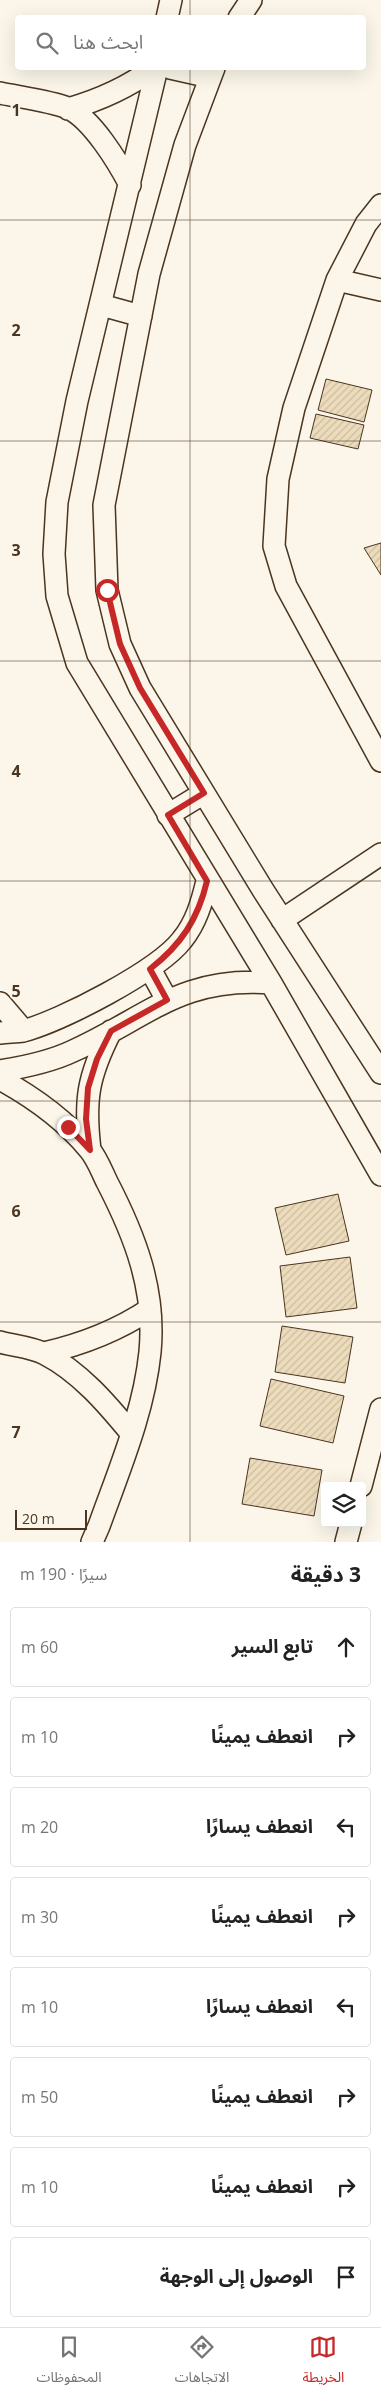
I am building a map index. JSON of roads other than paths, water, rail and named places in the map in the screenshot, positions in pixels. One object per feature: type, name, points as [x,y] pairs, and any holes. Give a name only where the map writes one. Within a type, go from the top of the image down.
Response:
[{"type":"street","points":[[168,15],[171,0]]},
{"type":"street","points":[[241,15],[252,0]]},
{"type":"street","points":[[0,93],[68,108],[93,102],[116,92],[152,70]]},
{"type":"street","points":[[155,70],[130,185],[77,401],[57,502],[54,554],[57,596],[76,663],[207,881],[271,983],[381,1176]]},
{"type":"street","points":[[191,70],[212,72],[185,145],[149,274],[104,506],[107,590],[120,644],[140,688],[282,920],[381,1073]]},
{"type":"street","points":[[68,108],[88,124],[104,143],[119,163],[130,185]]},
{"type":"street","points":[[381,205],[366,224],[337,280],[294,408],[278,479],[274,546],[286,586],[381,761]]},
{"type":"street","points":[[337,280],[381,290]]},
{"type":"street","points":[[101,305],[141,316]]},
{"type":"street","points":[[168,815],[204,793]]},
{"type":"street","points":[[282,920],[381,854]]},
{"type":"street","points":[[0,1033],[23,1030],[76,1008],[150,969],[167,956],[190,928],[202,902],[207,881]]},
{"type":"street","points":[[150,969],[167,1000]]},
{"type":"street","points":[[0,1071],[32,1066],[72,1052],[167,1000],[190,991],[226,983],[271,983]]},
{"type":"street","points":[[0,1003],[23,1030]]},
{"type":"street","points":[[90,1150],[86,1119],[88,1088],[97,1059],[111,1031]]},
{"type":"street","points":[[0,1079],[43,1106],[68,1127],[90,1150],[132,1232],[144,1270],[150,1309],[150,1351],[144,1392],[100,1526],[92,1542]]},
{"type":"street","points":[[44,1353],[100,1337],[150,1309]]},
{"type":"street","points":[[0,1342],[44,1353],[91,1389],[131,1433]]},
{"type":"street","points":[[361,1482],[381,1409]]},
{"type":"street","points":[[346,1542],[350,1527]]}]
